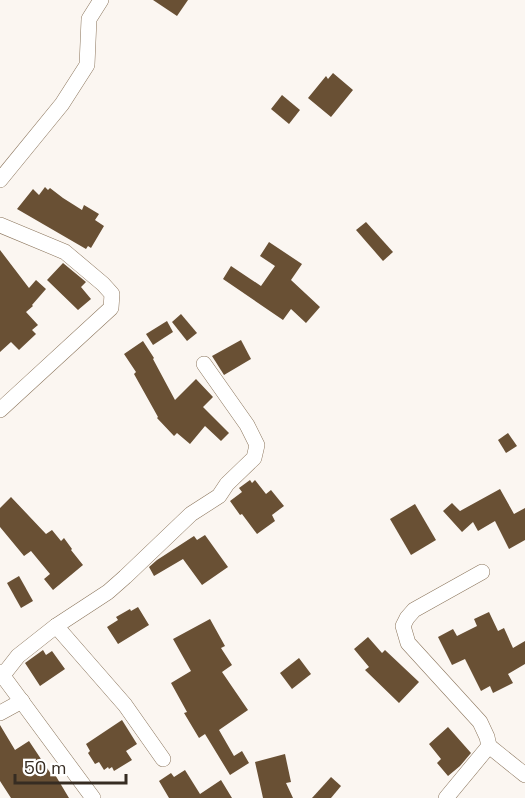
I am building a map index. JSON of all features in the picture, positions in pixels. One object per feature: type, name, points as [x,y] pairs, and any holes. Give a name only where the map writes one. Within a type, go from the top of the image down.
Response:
[{"type":"street","points":[[0,180],[62,104],[87,65],[89,19],[101,0]]},
{"type":"street","points":[[0,225],[65,252],[112,294],[111,308],[0,410]]},
{"type":"street","points":[[93,798],[1,673],[18,656],[56,626],[125,578],[191,514],[219,496],[226,484],[254,458],[257,445],[247,425],[204,364]]},
{"type":"street","points":[[482,572],[414,610],[402,626],[408,643],[480,722],[489,746],[525,775]]},
{"type":"street","points":[[56,626],[125,705],[163,759]]},
{"type":"street","points":[[0,712],[22,701]]},
{"type":"street","points":[[446,798],[489,746]]},
{"type":"building","points":[[153,0],[188,0],[177,16]]},
{"type":"building","points":[[333,73],[353,90],[331,117],[308,98],[326,76],[328,79]]},
{"type":"building","points":[[282,95],[300,110],[289,124],[271,109]]},
{"type":"building","points":[[45,187],[82,210],[84,205],[99,214],[95,220],[104,226],[91,248],[88,246],[86,249],[17,209],[33,189],[39,195]]},
{"type":"building","points":[[366,222],[393,252],[383,261],[356,230]]},
{"type":"building","points":[[269,242],[302,264],[291,280],[320,307],[306,323],[291,309],[283,320],[223,279],[231,266],[261,286],[275,266],[260,256]]},
{"type":"building","points":[[0,250],[29,288],[36,280],[46,289],[26,312],[38,325],[32,330],[36,334],[19,350],[11,342],[0,352]]},
{"type":"building","points":[[63,263],[86,282],[81,287],[91,299],[78,310],[47,280]]},
{"type":"building","points":[[181,314],[197,333],[187,341],[172,322]]},
{"type":"building","points":[[167,321],[173,332],[153,345],[146,334]]},
{"type":"building","points":[[241,340],[251,359],[224,375],[212,356]]},
{"type":"building","points":[[143,341],[175,400],[196,379],[213,397],[203,407],[229,433],[221,441],[205,426],[190,444],[177,433],[174,436],[157,418],[134,374],[136,372],[124,354]]},
{"type":"building","points":[[508,433],[517,446],[506,453],[498,440]]},
{"type":"building","points":[[250,480],[252,483],[255,480],[266,494],[271,490],[284,506],[272,515],[275,521],[257,534],[230,501],[242,492],[239,488]]},
{"type":"building","points":[[500,489],[514,514],[525,508],[525,540],[509,549],[495,521],[478,531],[473,522],[462,532],[443,511],[452,503],[460,511]]},
{"type":"building","points":[[11,497],[46,534],[52,530],[61,541],[64,538],[83,565],[53,590],[44,579],[50,574],[31,551],[24,556],[0,527],[0,508]]},
{"type":"building","points":[[415,504],[436,540],[411,555],[390,519]]},
{"type":"building","points":[[205,535],[228,567],[202,585],[183,559],[154,576],[149,567],[157,560],[194,536],[197,540]]},
{"type":"building","points":[[19,576],[33,601],[21,608],[7,583]]},
{"type":"building","points":[[138,607],[149,625],[118,644],[107,627],[118,620],[116,617]]},
{"type":"building","points":[[489,612],[498,631],[504,628],[513,648],[525,641],[525,664],[508,674],[513,683],[493,693],[490,686],[481,691],[465,659],[452,665],[438,637],[453,629],[457,636],[477,626],[474,619]]},
{"type":"building","points":[[210,619],[225,646],[221,648],[232,665],[222,672],[248,710],[219,730],[234,756],[242,751],[249,763],[230,775],[205,734],[199,738],[184,713],[187,712],[171,683],[191,671],[173,639]]},
{"type":"building","points":[[368,637],[382,653],[385,650],[419,682],[399,703],[365,670],[369,667],[354,649]]},
{"type":"building","points":[[43,650],[46,655],[52,651],[65,669],[40,686],[25,663]]},
{"type":"building","points":[[299,658],[311,674],[292,689],[280,673]]},
{"type":"building","points":[[122,720],[137,744],[126,751],[132,760],[114,771],[112,767],[104,770],[99,762],[95,764],[88,753],[90,751],[86,744]]},
{"type":"building","points":[[0,725],[15,750],[29,741],[51,774],[54,773],[69,798],[11,798],[0,781]]},
{"type":"building","points":[[448,727],[471,753],[448,776],[437,763],[441,759],[429,744]]},
{"type":"building","points":[[285,754],[291,782],[286,783],[293,798],[263,798],[255,762]]},
{"type":"building","points":[[185,770],[200,794],[221,780],[232,798],[169,798],[159,781],[171,773],[174,777]]},
{"type":"building","points":[[331,777],[341,786],[331,798],[312,798]]}]
